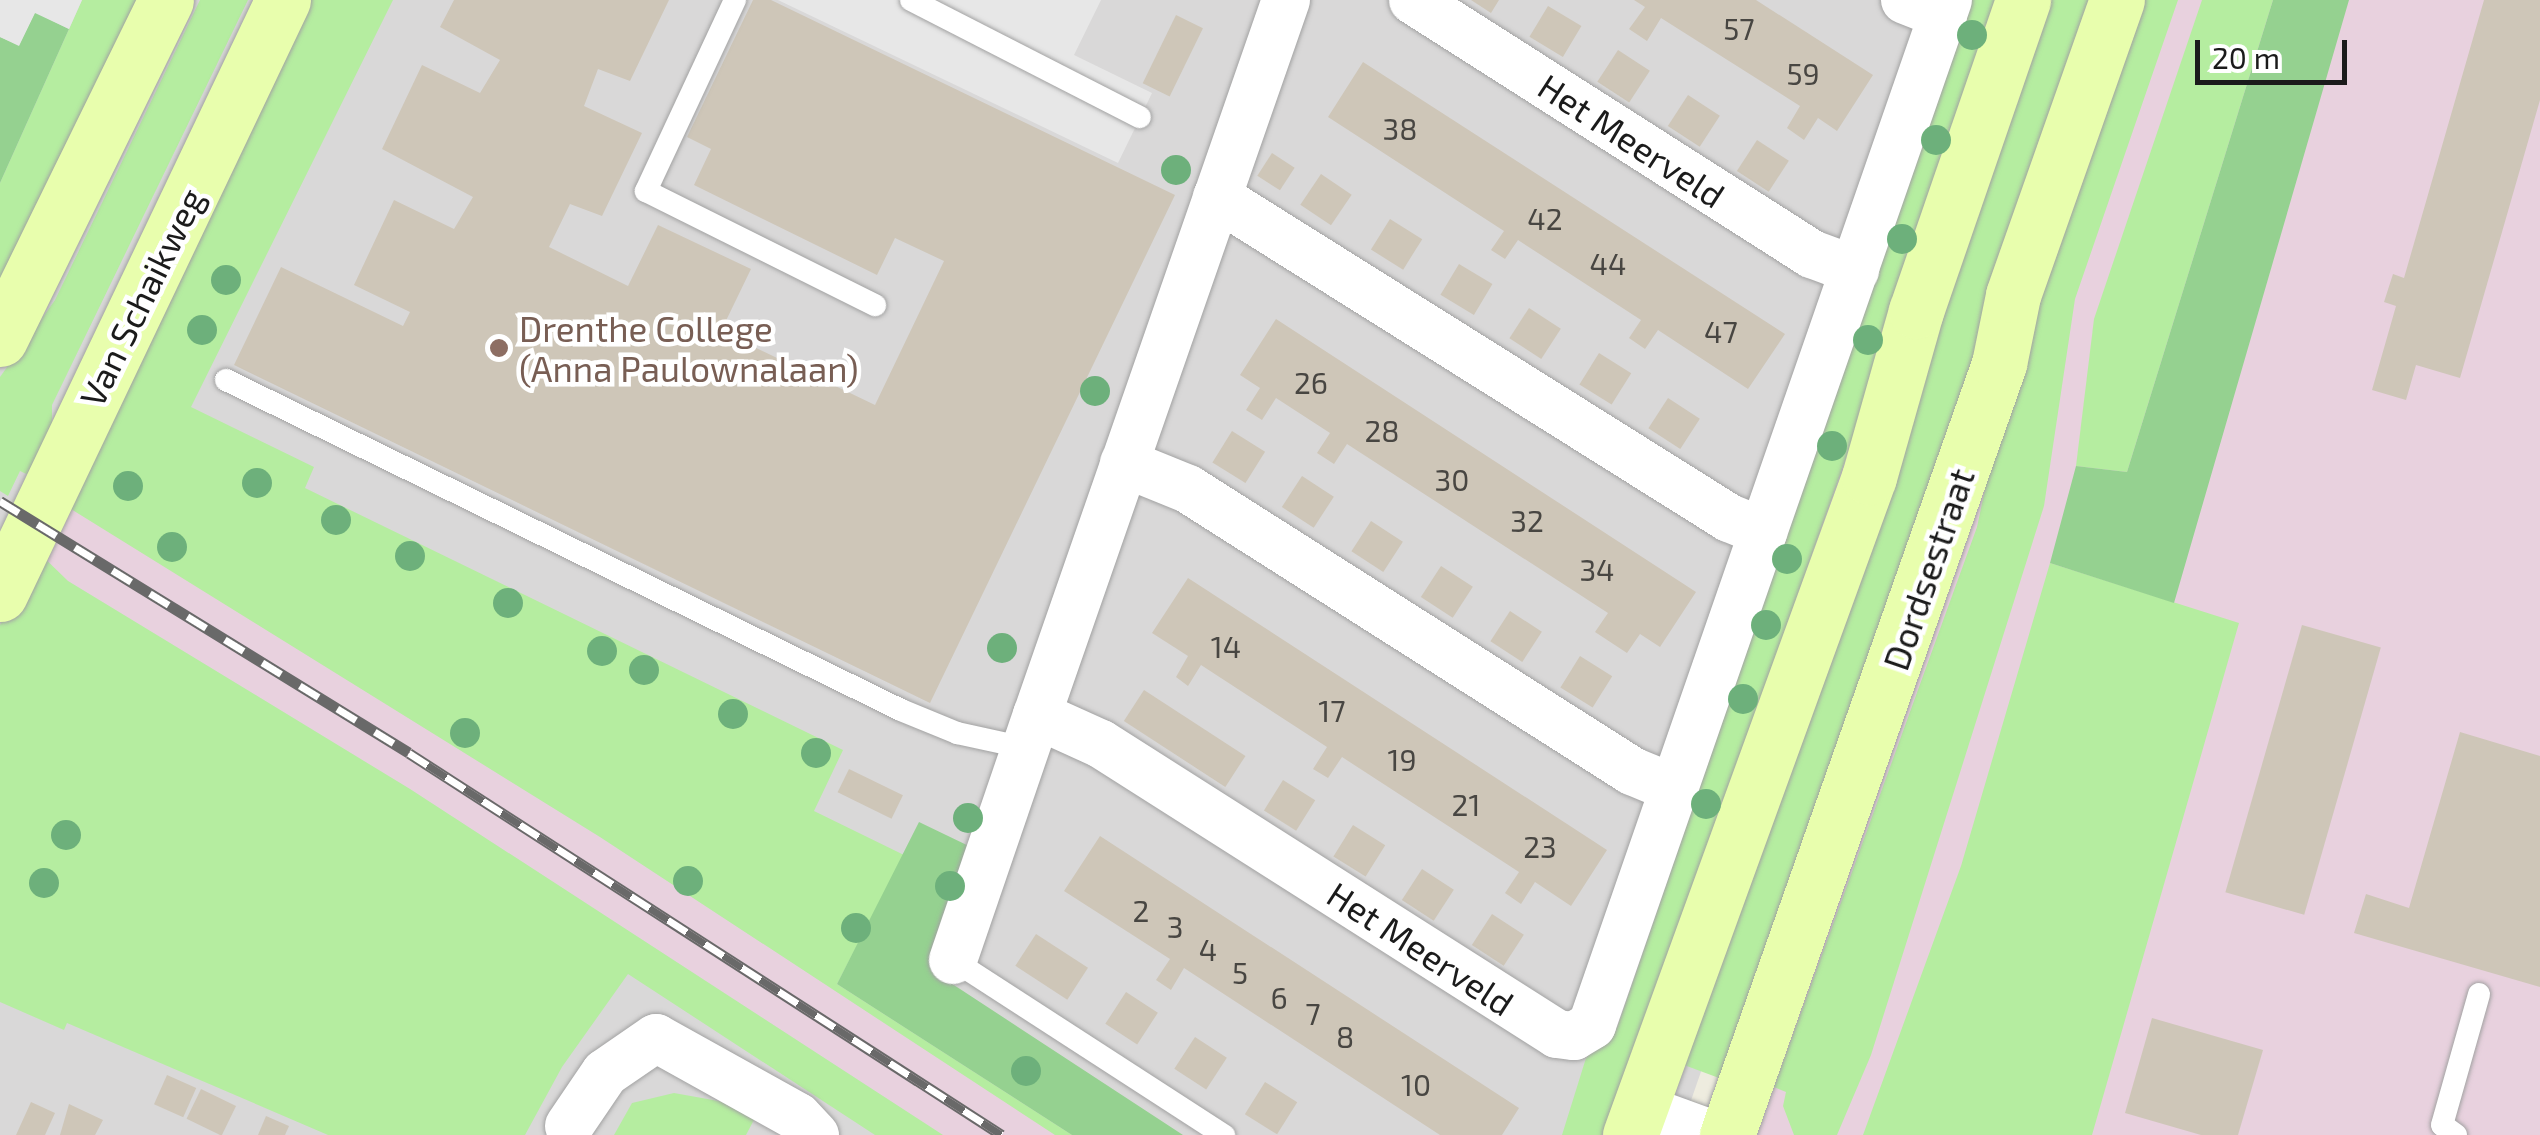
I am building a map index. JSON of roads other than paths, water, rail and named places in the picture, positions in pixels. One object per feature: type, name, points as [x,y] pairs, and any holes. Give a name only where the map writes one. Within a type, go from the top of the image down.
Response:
[{"type":"main road","points":[[0,338],[166,0]]},
{"type":"main road","name":"Van Schaikweg","points":[[0,594],[284,0]]},
{"type":"main road","points":[[1635,1121],[1868,477],[1916,312],[2023,0]]},
{"type":"main road","name":"Dordsestraat","points":[[1727,1135],[1999,364],[2013,295],[2117,0]]},
{"type":"street","points":[[952,960],[1286,0]]},
{"type":"street","name":"Het Meerveld","points":[[1413,0],[1812,254],[1855,270]]},
{"type":"street","name":"Het Meerveld","points":[[1032,731],[1101,744],[1557,1034],[1574,1036],[1592,1025],[1855,270],[1932,5]]},
{"type":"street","points":[[1217,197],[1729,518],[1763,532]]},
{"type":"street","points":[[1124,463],[1188,489],[1632,772],[1673,788]]},
{"type":"street","points":[[569,1126],[605,1073],[656,1038],[798,1118],[816,1135]]},
{"type":"street","points":[[1635,1121],[1714,1135]]},
{"type":"lane","points":[[735,0],[646,192],[874,305]]},
{"type":"lane","points":[[911,0],[1140,117]]},
{"type":"lane","points":[[226,380],[901,710],[957,733],[1032,731]]},
{"type":"lane","points":[[952,960],[1224,1135]]},
{"type":"lane","points":[[2456,1135],[2442,1125],[2479,994]]},
{"type":"railway","points":[[0,501],[409,753],[1002,1135]]},
{"type":"place","name":"Drenthe College (Anna Paulownalaan)","points":[[499,348]]}]
